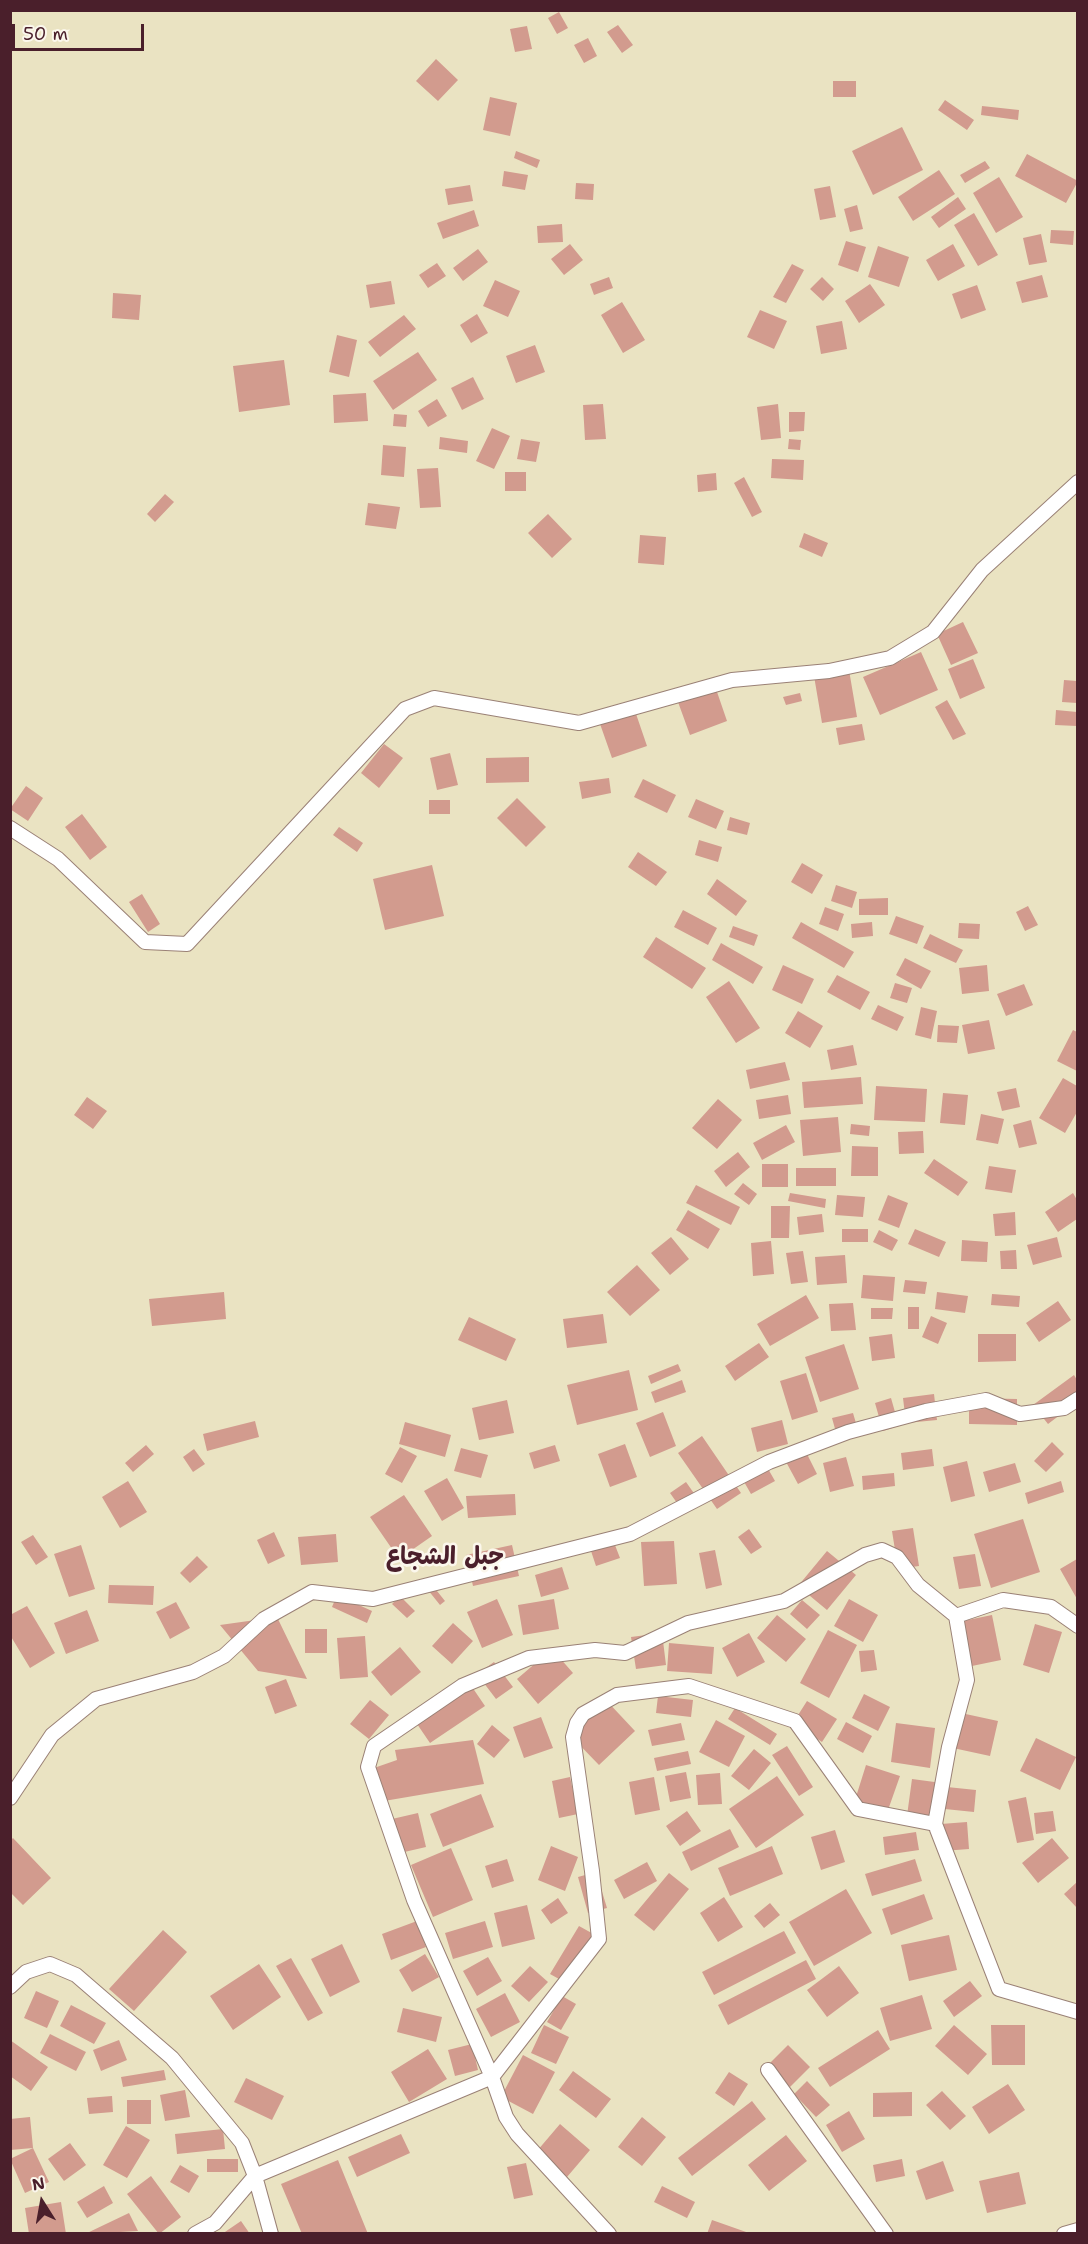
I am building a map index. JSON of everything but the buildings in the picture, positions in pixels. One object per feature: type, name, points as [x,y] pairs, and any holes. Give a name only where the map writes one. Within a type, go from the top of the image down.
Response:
[{"type":"street","points":[[10,828],[58,859],[144,942],[187,945],[405,709],[434,698],[579,723],[732,680],[829,671],[890,658],[933,632],[982,570],[1077,482]]},
{"type":"street","points":[[10,1798],[52,1735],[96,1699],[193,1672],[224,1656],[264,1619],[312,1592],[373,1599],[630,1534],[769,1462],[848,1432],[926,1412],[986,1400],[1020,1414],[1064,1408],[1077,1399]]},
{"type":"street","points":[[609,2234],[517,2134],[506,2117],[492,2077],[414,1900],[368,1767],[374,1746],[462,1686],[529,1658],[595,1650],[625,1653],[688,1623],[784,1601],[848,1564],[882,1550],[897,1557],[918,1585],[956,1616],[967,1680],[949,1747],[935,1824],[999,1989],[1077,2012]]},
{"type":"street","points":[[956,1616],[1003,1600],[1051,1607],[1077,1626]]},
{"type":"street","points":[[195,2234],[215,2223],[255,2176],[492,2077],[599,1939],[573,1737],[577,1723],[592,1709],[617,1695],[690,1686],[795,1721],[858,1809],[935,1824]]},
{"type":"street","points":[[10,1987],[26,1972],[51,1964],[76,1975],[172,2058],[242,2143],[255,2176],[272,2234]]},
{"type":"street","points":[[768,2070],[886,2234]]},
{"type":"street","points":[[1064,2234],[1077,2230]]},
{"type":"district","name":"جبل الشجاع","points":[[445,1558]]}]
